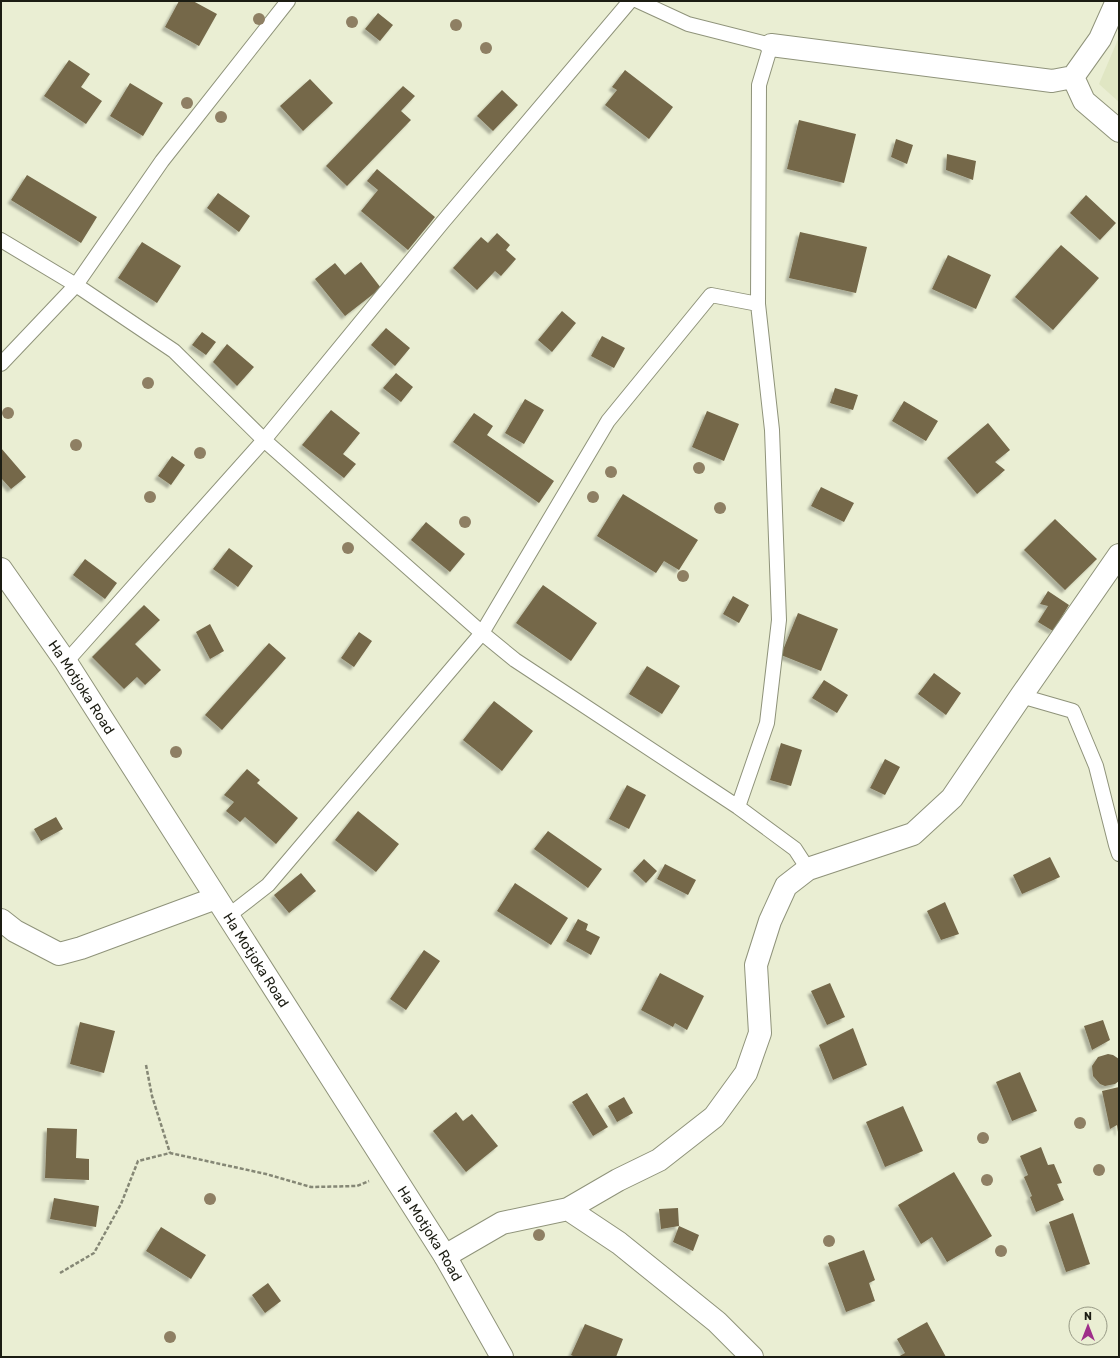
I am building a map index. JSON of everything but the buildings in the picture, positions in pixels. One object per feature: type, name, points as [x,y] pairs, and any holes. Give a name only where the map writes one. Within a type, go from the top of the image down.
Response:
[{"type":"street","points":[[771,45],[1052,81],[1073,77],[1100,39],[1117,1]]},
{"type":"street","points":[[1073,77],[1084,101],[1119,132]]},
{"type":"street","points":[[445,1256],[502,1223],[568,1209],[618,1180],[659,1160],[714,1117],[746,1073],[760,1033],[756,965],[770,921],[786,886],[808,869],[913,834],[952,798],[1119,555]]},
{"type":"street","name":"Ha Motjoka Road","points":[[1,569],[66,662],[391,1170],[445,1256],[502,1357]]},
{"type":"street","points":[[1,920],[15,931],[59,954],[81,948],[216,898]]},
{"type":"street","points":[[568,1209],[619,1243],[717,1322],[752,1357]]},
{"type":"lane","points":[[1,364],[76,285],[162,161],[288,1]]},
{"type":"lane","points":[[66,662],[264,440],[442,222],[630,1]]},
{"type":"lane","points":[[638,1],[688,24],[771,45],[759,85],[758,304],[772,430],[779,620],[767,723],[738,807]]},
{"type":"lane","points":[[1,240],[76,285],[174,351],[264,440],[482,634],[515,660],[738,807],[795,849],[808,869]]},
{"type":"lane","points":[[228,916],[268,885],[482,634],[608,421],[711,295],[758,304]]},
{"type":"lane","points":[[1021,696],[1073,711],[1096,766],[1119,854]]},
{"type":"path","points":[[146,1065],[152,1096],[170,1153]]},
{"type":"path","points":[[60,1273],[94,1253],[121,1204],[138,1161],[170,1153],[266,1174],[312,1187],[358,1186],[391,1170]]},
{"type":"shaded area","points":[[1119,37],[1119,102],[1099,84]]}]
